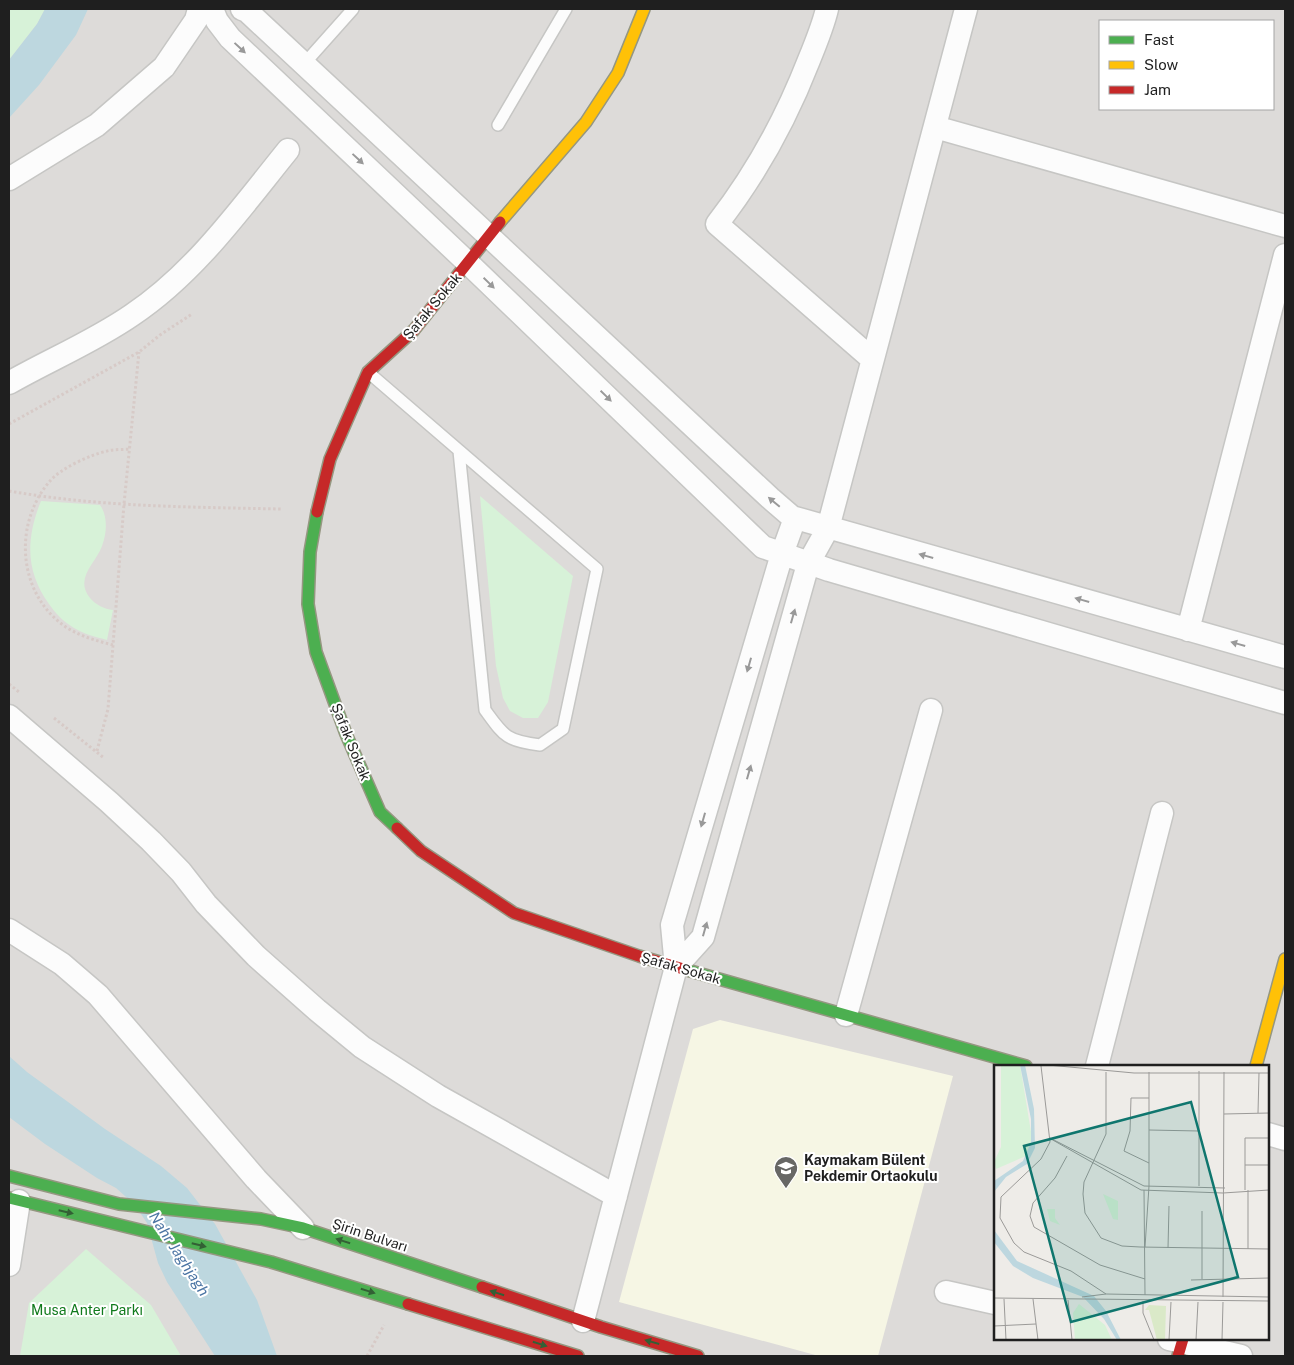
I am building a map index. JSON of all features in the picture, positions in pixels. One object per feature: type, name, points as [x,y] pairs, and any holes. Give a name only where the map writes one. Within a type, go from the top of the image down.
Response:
[{"type":"street","points":[[9,179],[97,125],[164,67],[196,20],[199,9]]},
{"type":"street","points":[[212,9],[217,21],[230,38],[764,547],[808,564],[1285,703]]},
{"type":"street","points":[[242,9],[247,11],[762,492],[794,518],[1285,657]]},
{"type":"street","points":[[827,9],[804,74],[761,162],[717,224],[872,359]]},
{"type":"street","points":[[676,967],[703,937],[808,564],[828,528],[966,9]]},
{"type":"street","name":"Şafak Sokak","points":[[640,12],[618,73],[586,122],[488,237],[414,330],[368,372],[330,459],[316,515],[308,604],[316,652],[346,734],[380,812],[421,851],[514,912],[639,956],[1022,1065]]},
{"type":"street","points":[[935,126],[1285,226]]},
{"type":"street","points":[[9,384],[133,315],[162,292],[208,248],[288,150]]},
{"type":"street","points":[[1188,630],[1285,255]]},
{"type":"street","points":[[583,1321],[676,967],[672,926],[794,518]]},
{"type":"street","points":[[846,1015],[931,710]]},
{"type":"street","points":[[9,716],[109,802],[151,841],[181,872],[206,904],[256,956],[316,1010],[362,1047],[438,1096],[616,1196]]},
{"type":"street","points":[[1097,1065],[1162,813]]},
{"type":"street","points":[[9,930],[62,964],[98,995],[256,1179],[303,1228]]},
{"type":"street","points":[[1256,1065],[1285,959]]},
{"type":"street","points":[[1269,1134],[1285,1139]]},
{"type":"street","points":[[9,1176],[17,1193],[9,1265]]},
{"type":"street","points":[[17,1193],[118,1225],[271,1262],[565,1354]]},
{"type":"street","name":"Şirin Bulvarı","points":[[17,1193],[261,1219],[303,1228],[583,1321],[698,1356]]},
{"type":"street","points":[[946,1292],[994,1303]]},
{"type":"street","points":[[1178,1344],[1241,1356]]},
{"type":"lane","points":[[304,64],[353,9]]},
{"type":"lane","points":[[498,125],[566,9]]},
{"type":"lane","points":[[368,372],[597,568],[563,729],[540,745],[518,742],[502,734],[485,710],[459,450]]},
{"type":"path","points":[[9,424],[139,352],[160,335],[192,314]]},
{"type":"path","points":[[97,752],[108,709],[124,504],[139,352]]},
{"type":"path","points":[[113,645],[77,634],[58,621],[42,603],[32,586],[27,564],[26,540],[30,515],[39,496],[51,480],[86,458],[107,451],[129,449]]},
{"type":"path","points":[[9,491],[39,496],[168,507],[280,509]]},
{"type":"path","points":[[367,1356],[399,1301]]},
{"type":"shaded area","points":[[9,9],[1285,9],[1285,1356],[9,1356]]},
{"type":"shaded area","name":"Kaymakam Bülent Pekdemir Ortaokulu","points":[[720,1020],[953,1076],[878,1356],[819,1356],[619,1302],[693,1029]]},
{"type":"green space","points":[[9,9],[45,9],[37,24],[9,60]]},
{"type":"green space","points":[[480,496],[573,576],[548,702],[538,718],[523,718],[510,711],[503,698],[496,666]]},
{"type":"green space","points":[[41,501],[100,505],[103,509],[106,525],[104,541],[85,577],[84,584],[92,600],[106,609],[113,610],[107,640],[82,632],[67,623],[54,611],[41,592],[32,567],[30,554],[33,528]]},
{"type":"green space","name":"Musa Anter Parkı","points":[[86,1249],[151,1305],[181,1356],[20,1356],[29,1303]]},
{"type":"water","points":[[45,9],[88,9],[76,35],[39,85],[9,118],[9,60],[37,24]]},
{"type":"water","name":"Nahr Jaghjagh","points":[[9,1056],[27,1072],[105,1129],[161,1166],[187,1188],[215,1224],[257,1300],[277,1356],[215,1356],[167,1282],[158,1263],[147,1223],[135,1205],[116,1188],[97,1178],[45,1144],[9,1117]]},
{"type":"traffic: fast","points":[[317,512],[310,552],[308,604],[316,652],[346,734],[380,812],[397,828]]},
{"type":"traffic: fast","points":[[687,970],[1022,1065]]},
{"type":"traffic: fast","points":[[9,1176],[119,1204],[261,1219],[303,1228],[482,1287]]},
{"type":"traffic: fast","points":[[9,1198],[271,1262],[408,1304]]},
{"type":"traffic: slow","points":[[500,222],[586,122],[618,73],[644,9]]},
{"type":"traffic: slow","points":[[1256,1065],[1285,959]]},
{"type":"traffic: jam","points":[[317,512],[330,459],[368,372],[414,330],[500,222]]},
{"type":"traffic: jam","points":[[397,828],[421,851],[514,913],[639,956],[687,970]]},
{"type":"traffic: jam","points":[[482,1287],[601,1327],[698,1356]]},
{"type":"traffic: jam","points":[[408,1304],[578,1356]]},
{"type":"traffic: jam","points":[[1178,1356],[1183,1340]]},
{"type":"place","name":"Kaymakam Bülent Pekdemir Ortaokulu","points":[[786,1189]]}]
